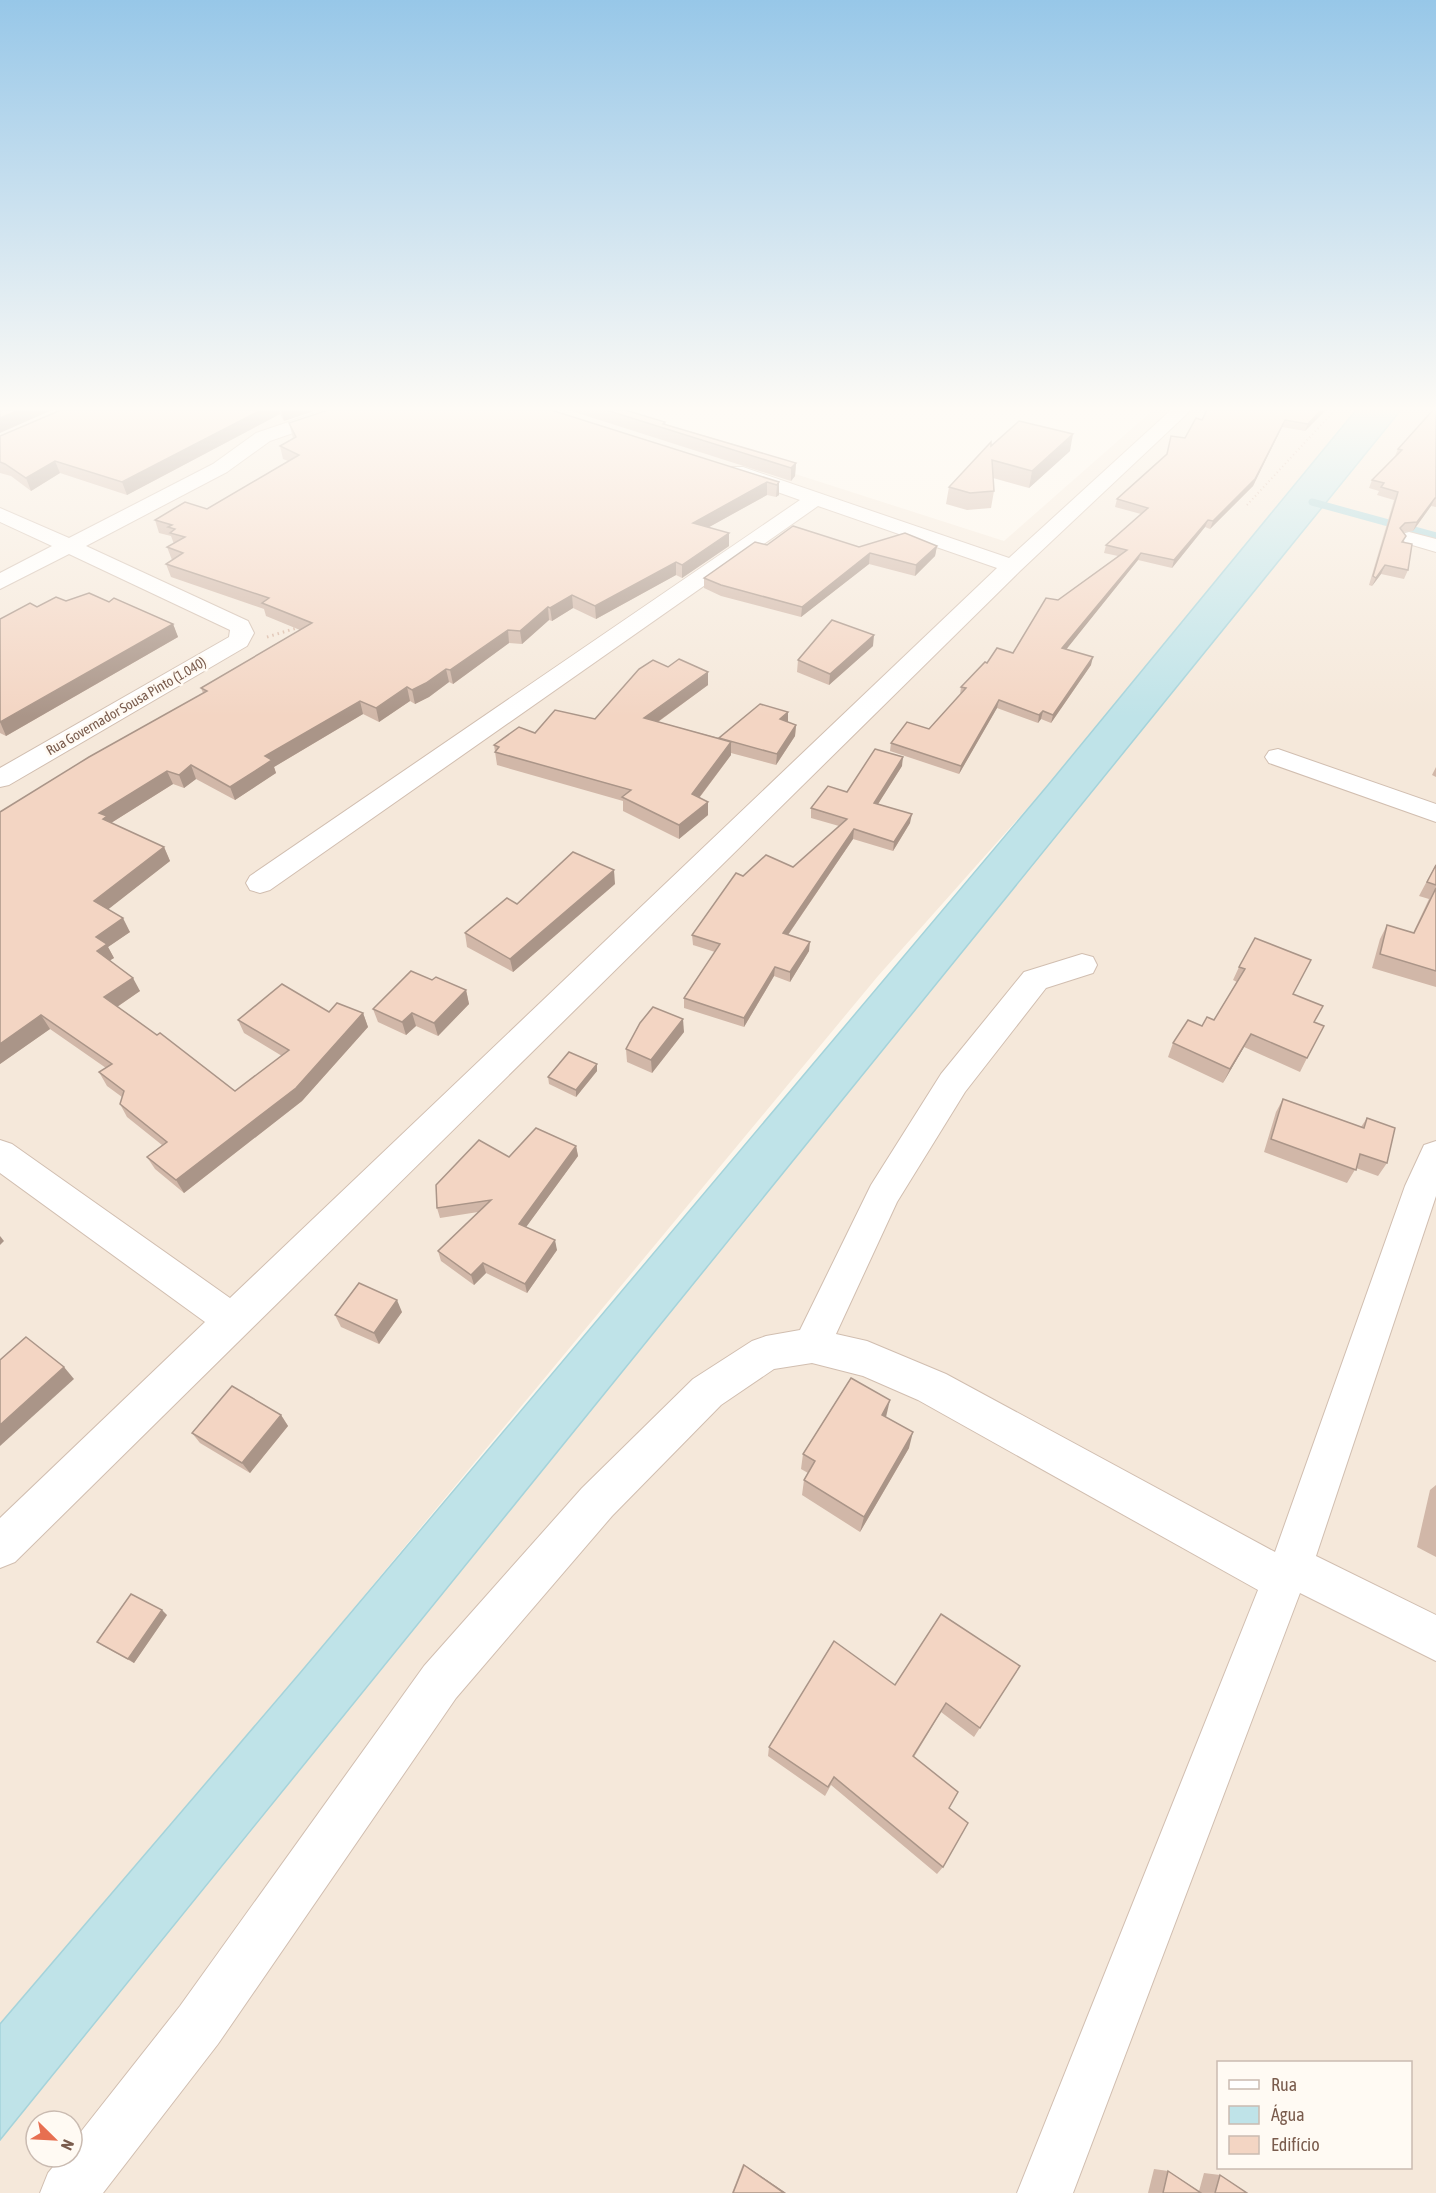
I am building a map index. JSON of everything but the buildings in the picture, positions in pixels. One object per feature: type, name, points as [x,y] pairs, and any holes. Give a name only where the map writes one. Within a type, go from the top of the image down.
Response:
[{"type":"street","points":[[0,582],[136,512]]},
{"type":"street","points":[[261,883],[796,512]]},
{"type":"street","points":[[854,512],[1012,566]]},
{"type":"street","points":[[0,1547],[1012,566],[1070,512]]},
{"type":"street","points":[[0,514],[70,547],[239,634]]},
{"type":"street","points":[[1409,538],[1436,546]]},
{"type":"street","name":"Rua Governador Sousa Pinto (1.040)","points":[[0,778],[239,634]]},
{"type":"street","points":[[1278,757],[1436,813]]},
{"type":"street","points":[[812,1346],[883,1195],[953,1083],[1035,980],[1082,965]]},
{"type":"street","points":[[0,1154],[234,1322]]},
{"type":"street","points":[[1045,2193],[1287,1573],[1422,1186],[1436,1155]]},
{"type":"street","points":[[68,2193],[199,2025],[440,1682],[597,1502],[707,1392],[766,1353],[812,1346],[867,1359],[932,1387],[1287,1573],[1436,1639]]},
{"type":"path","points":[[239,634],[271,636],[309,623]]},
{"type":"shaded area","points":[[0,512],[915,512],[1004,541],[1037,512],[1272,512],[1048,785],[878,976],[300,1673],[0,2024]]},
{"type":"shaded area","points":[[1318,512],[1436,512],[1436,2193],[0,2193],[0,2140],[24,2110],[24,2169],[84,2169],[84,2109],[25,2109]]},
{"type":"water","points":[[1272,512],[1318,512],[0,2140],[0,2024],[300,1673],[1048,785]]},
{"type":"waterway","points":[[1350,512],[1436,536]]}]
